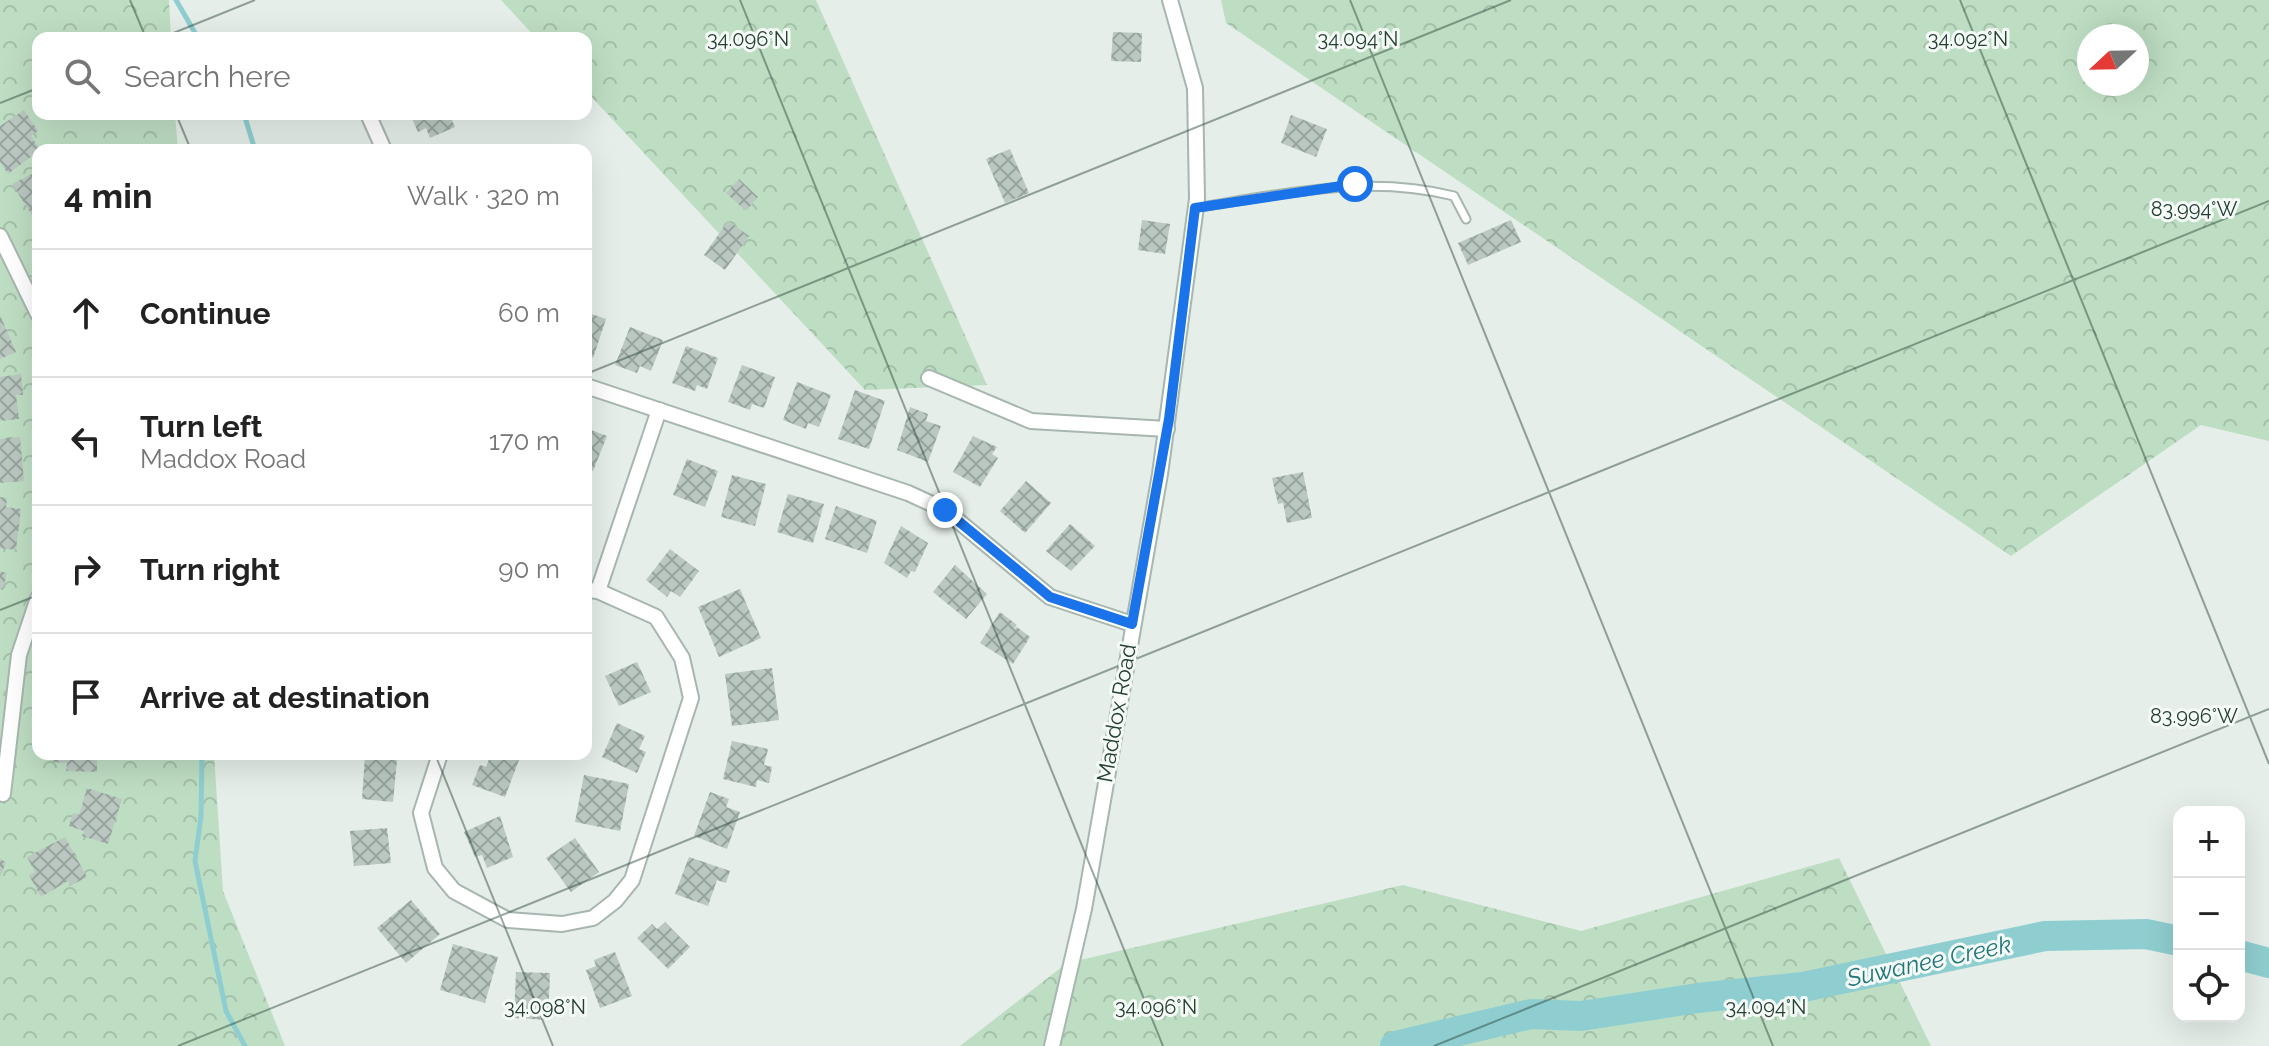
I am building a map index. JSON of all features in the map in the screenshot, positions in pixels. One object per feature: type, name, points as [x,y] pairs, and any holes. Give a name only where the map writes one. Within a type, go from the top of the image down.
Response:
[{"type":"street","name":"Maddox Road","points":[[1052,1046],[1084,909],[1167,429],[1195,208],[1195,88],[1170,0]]},
{"type":"street","points":[[371,120],[381,144]]},
{"type":"street","points":[[0,236],[32,302]]},
{"type":"street","points":[[929,378],[1031,421],[1167,429]]},
{"type":"street","points":[[592,388],[908,493],[945,510],[1050,597],[1132,624]]},
{"type":"street","points":[[438,760],[421,813],[435,868],[454,891],[508,920],[562,924],[593,918],[615,901],[632,880],[691,698],[682,658],[656,617],[592,590],[659,410]]},
{"type":"street","points":[[3,794],[19,655],[32,616]]},
{"type":"lane","points":[[1195,208],[1355,184],[1429,189],[1454,196],[1466,219]]},
{"type":"green space","points":[[0,0],[169,0],[171,32],[32,32],[32,120],[176,120],[178,144],[32,144],[32,760],[214,760],[223,891],[285,1046],[0,1046]]},
{"type":"green space","points":[[501,0],[816,0],[987,385],[865,390],[592,97],[592,32],[530,32]]},
{"type":"green space","points":[[1221,0],[2269,0],[2269,441],[2201,425],[2011,556],[1226,23]]},
{"type":"green space","points":[[1839,858],[1931,1046],[960,1046],[1067,963],[1403,885],[1581,931]]},
{"type":"building","points":[[1113,32],[1142,33],[1141,62],[1111,61]]},
{"type":"building","points":[[24,110],[38,131],[31,136],[36,144],[32,144],[32,156],[8,174],[0,162],[0,126]]},
{"type":"building","points":[[1291,115],[1327,129],[1316,157],[1281,143]]},
{"type":"building","points":[[413,120],[452,120],[455,127],[430,138],[426,128],[418,132]]},
{"type":"building","points":[[1010,149],[1029,193],[1005,203],[986,159]]},
{"type":"building","points":[[32,174],[32,215],[12,184]]},
{"type":"building","points":[[739,179],[758,197],[746,211],[726,193]]},
{"type":"building","points":[[1142,220],[1170,224],[1165,254],[1138,250]]},
{"type":"building","points":[[1511,220],[1521,242],[1468,265],[1458,243]]},
{"type":"building","points":[[728,221],[749,236],[725,270],[704,255]]},
{"type":"building","points":[[592,314],[606,319],[592,358]]},
{"type":"building","points":[[0,315],[16,352],[0,359]]},
{"type":"building","points":[[630,327],[663,340],[651,371],[640,366],[637,373],[615,365]]},
{"type":"building","points":[[686,346],[718,358],[707,389],[697,385],[695,391],[672,383]]},
{"type":"building","points":[[742,365],[775,377],[764,408],[752,404],[750,410],[728,402]]},
{"type":"building","points":[[21,374],[23,395],[16,395],[19,419],[0,421],[0,377]]},
{"type":"building","points":[[797,382],[831,395],[819,427],[808,423],[806,429],[783,420]]},
{"type":"building","points":[[855,390],[885,401],[869,449],[838,439]]},
{"type":"building","points":[[910,407],[928,414],[926,421],[941,426],[928,462],[897,450]]},
{"type":"building","points":[[592,430],[607,436],[592,471]]},
{"type":"building","points":[[973,436],[997,447],[992,454],[998,458],[980,487],[953,472]]},
{"type":"building","points":[[20,437],[24,481],[0,483],[0,439]]},
{"type":"building","points":[[687,459],[718,471],[705,507],[673,495]]},
{"type":"building","points":[[1303,472],[1312,518],[1287,523],[1283,503],[1278,504],[1272,478]]},
{"type":"building","points":[[732,475],[766,484],[755,526],[721,517]]},
{"type":"building","points":[[1026,481],[1051,503],[1025,533],[1000,511]]},
{"type":"building","points":[[788,494],[824,504],[813,543],[777,532]]},
{"type":"building","points":[[0,497],[7,498],[6,507],[21,509],[16,550],[0,548]]},
{"type":"building","points":[[836,506],[877,521],[867,553],[825,539]]},
{"type":"building","points":[[1070,524],[1095,546],[1071,571],[1046,551]]},
{"type":"building","points":[[901,526],[928,543],[915,572],[911,571],[907,578],[884,563]]},
{"type":"building","points":[[670,549],[699,571],[680,597],[671,591],[667,597],[646,580]]},
{"type":"building","points":[[955,565],[987,594],[966,619],[933,592]]},
{"type":"building","points":[[0,571],[7,573],[3,590],[0,589]]},
{"type":"building","points":[[740,589],[761,638],[719,657],[698,607]]},
{"type":"building","points":[[1000,612],[1017,625],[1013,630],[1017,627],[1030,637],[1013,664],[980,643]]},
{"type":"building","points":[[637,662],[651,692],[619,706],[605,676]]},
{"type":"building","points":[[772,668],[779,720],[732,726],[725,674]]},
{"type":"building","points":[[617,723],[645,736],[639,749],[646,752],[637,773],[602,757]]},
{"type":"building","points":[[732,741],[768,749],[764,765],[772,767],[769,783],[757,780],[756,787],[723,779]]},
{"type":"building","points":[[97,760],[97,772],[66,771],[67,763],[53,762]]},
{"type":"building","points":[[365,760],[397,760],[393,802],[362,799]]},
{"type":"building","points":[[489,760],[519,760],[505,797],[472,785],[480,765],[486,767]]},
{"type":"building","points":[[584,775],[629,784],[620,831],[575,822]]},
{"type":"building","points":[[87,788],[122,799],[108,844],[82,836],[84,831],[69,826],[73,813],[79,815]]},
{"type":"building","points":[[710,792],[729,799],[726,807],[740,812],[727,849],[694,836]]},
{"type":"building","points":[[500,816],[513,857],[487,868],[482,855],[475,857],[464,832]]},
{"type":"building","points":[[387,828],[391,863],[354,866],[350,831]]},
{"type":"building","points":[[65,837],[87,877],[70,886],[68,881],[41,897],[29,875],[35,872],[27,857]]},
{"type":"building","points":[[575,838],[599,872],[571,892],[546,858]]},
{"type":"building","points":[[689,857],[730,871],[726,883],[717,880],[708,906],[675,894]]},
{"type":"building","points":[[0,859],[6,862],[0,878]]},
{"type":"building","points":[[411,900],[440,934],[406,963],[377,928]]},
{"type":"building","points":[[665,922],[690,947],[668,969],[637,938],[652,924],[657,929]]},
{"type":"building","points":[[453,944],[498,957],[485,1003],[440,990]]},
{"type":"building","points":[[615,952],[632,996],[600,1008],[586,970],[596,966],[594,960]]},
{"type":"building","points":[[516,972],[550,973],[548,1020],[514,1018]]},
{"type":"waterway","points":[[176,0],[195,32]]},
{"type":"waterway","points":[[246,120],[253,144]]},
{"type":"waterway","points":[[202,760],[201,816],[195,861],[226,1011],[245,1046]]},
{"type":"waterway","name":"Suwanee Creek","points":[[1395,1046],[1531,1014],[1581,1016],[1698,998],[1803,987],[2045,936],[2146,934],[2173,940]]},
{"type":"waterway","name":"Suwanee Creek","points":[[2245,957],[2269,963]]},
{"type":"route","points":[[945,510],[1050,597],[1114,621],[1132,624],[1169,419],[1195,208],[1355,184]]}]
